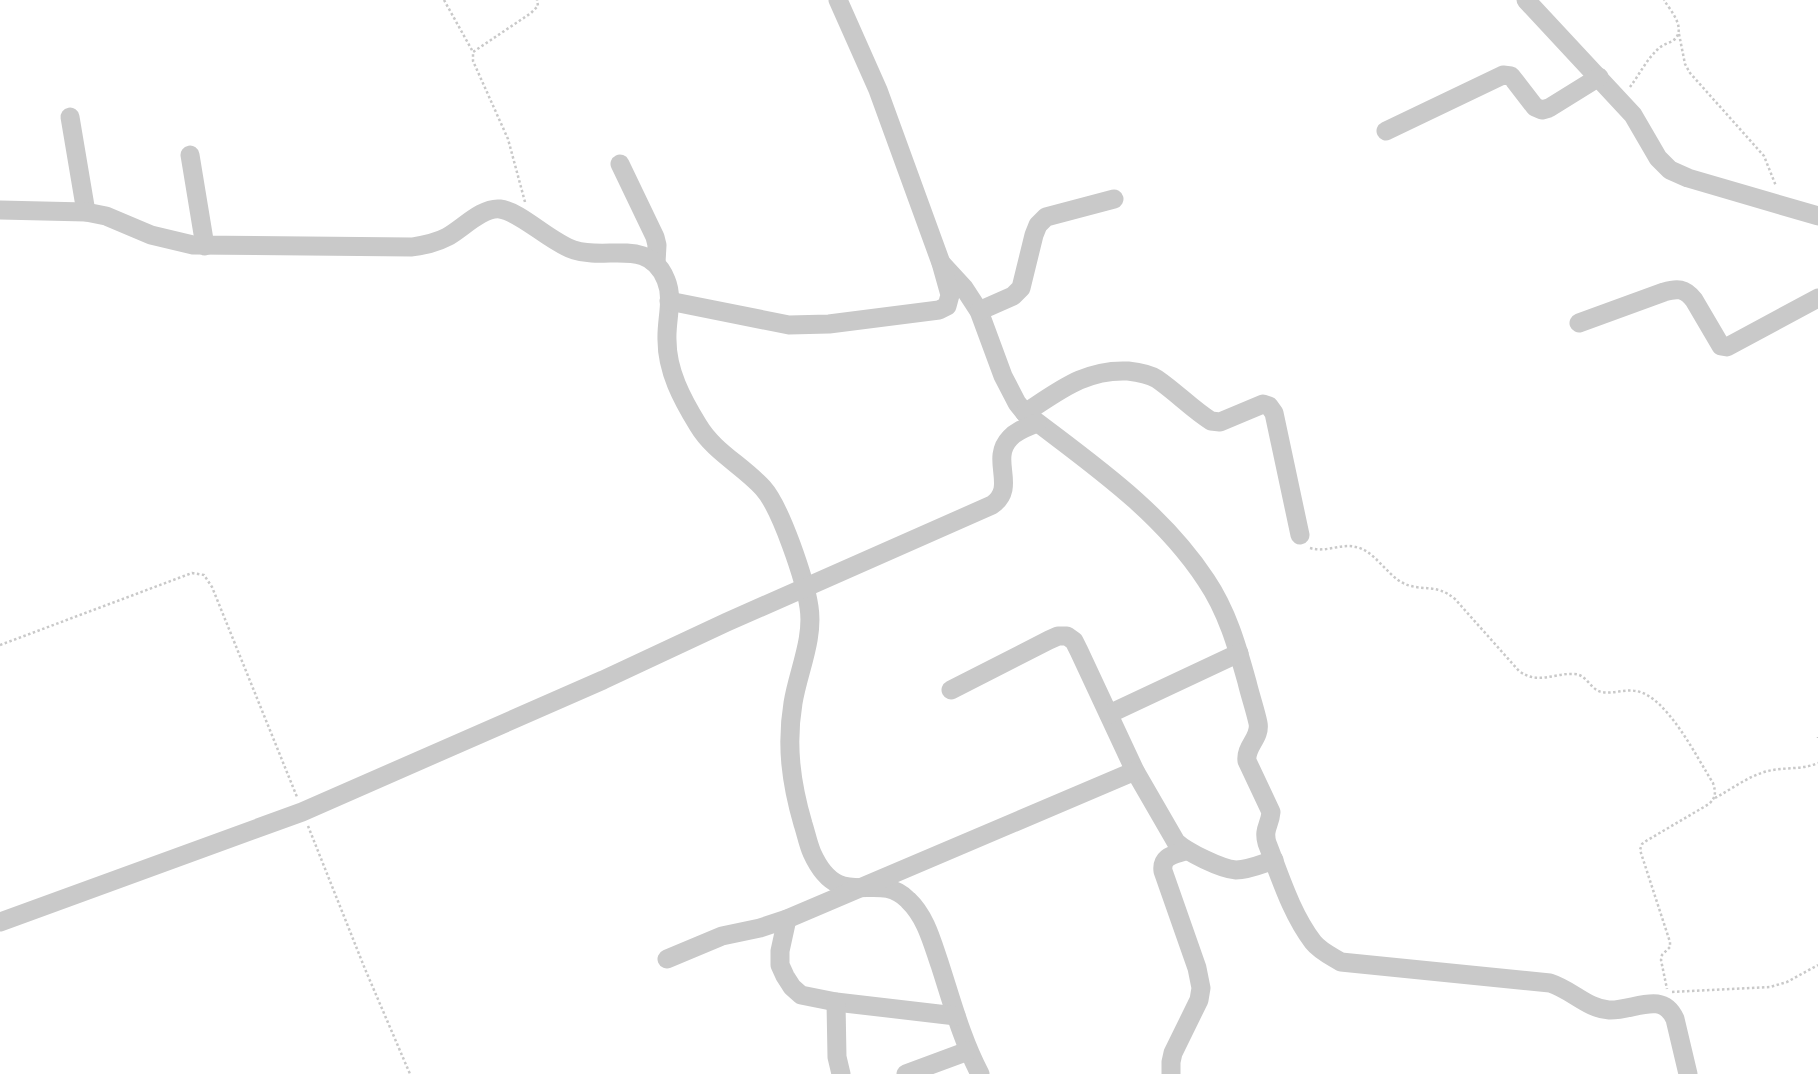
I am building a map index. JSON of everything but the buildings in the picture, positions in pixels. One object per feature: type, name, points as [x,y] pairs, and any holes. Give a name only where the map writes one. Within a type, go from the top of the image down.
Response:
[{"type":"street","points":[[669,301],[789,325],[828,324],[940,310],[947,306],[950,295],[941,263],[878,90],[838,0]]},
{"type":"street","points":[[1526,0],[1633,115],[1658,158],[1670,170],[1688,178],[1818,216]]},
{"type":"street","points":[[1386,131],[1502,75],[1511,76],[1535,107],[1542,110],[1549,108],[1599,77]]},
{"type":"street","points":[[70,117],[86,212]]},
{"type":"street","points":[[190,154],[205,246]]},
{"type":"street","points":[[620,164],[655,237],[657,244],[656,263]]},
{"type":"street","points":[[979,311],[1013,296],[1021,288],[1034,235],[1038,225],[1046,217],[1114,199]]},
{"type":"street","points":[[0,210],[86,212],[106,216],[151,235],[205,246],[412,247],[442,240],[488,210],[501,209],[514,214],[561,245],[578,252],[643,254],[656,263],[665,277],[669,290],[666,337],[668,356],[673,376],[683,400],[699,428],[718,450],[750,476],[774,503],[806,589],[810,611],[809,634],[793,704],[790,754],[793,787],[811,852],[825,874],[839,885],[854,889],[876,887],[892,889],[906,898],[919,913],[929,932],[968,1051],[980,1074]]},
{"type":"street","points":[[941,263],[964,288],[979,311],[1002,376],[1031,418],[1112,479],[1139,503],[1171,535],[1207,580],[1231,628],[1258,730],[1247,755],[1272,812],[1265,835],[1301,923],[1314,943],[1326,954],[1341,962],[1550,983],[1562,987],[1594,1008],[1603,1010],[1621,1010],[1655,1003],[1665,1004],[1671,1010],[1675,1019],[1688,1074]]},
{"type":"street","points":[[1579,323],[1664,292],[1682,289],[1689,293],[1694,300],[1720,346],[1727,347],[1818,298]]},
{"type":"street","points":[[0,922],[302,812],[604,680],[727,622],[806,589],[992,505],[1000,499],[1003,491],[1003,448],[1009,439],[1072,382],[1089,375],[1110,370],[1137,372],[1156,378],[1211,421],[1220,422],[1254,406],[1263,404],[1269,406],[1274,413],[1300,534]]},
{"type":"street","points":[[951,690],[1049,640],[1058,636],[1067,636],[1074,641],[1135,770],[1169,833],[1176,842],[1185,851],[1226,869],[1247,868],[1274,860]]},
{"type":"street","points":[[1109,714],[1239,653]]},
{"type":"street","points":[[667,959],[722,936],[760,928],[786,919],[1135,770]]},
{"type":"street","points":[[1171,1074],[1173,1054],[1199,1000],[1201,988],[1197,968],[1162,871],[1164,859],[1185,851]]},
{"type":"street","points":[[786,919],[780,951],[780,965],[784,976],[792,988],[802,995],[836,1002],[956,1016]]},
{"type":"street","points":[[836,1002],[837,1057],[840,1074]]},
{"type":"street","points":[[906,1074],[968,1051]]},
{"type":"path","points":[[444,0],[473,52],[473,61],[510,146],[530,225]]},
{"type":"path","points":[[473,52],[532,13],[538,6],[537,0]]},
{"type":"path","points":[[1664,0],[1679,27],[1678,34],[1685,64],[1690,73],[1764,156],[1784,206]]},
{"type":"path","points":[[1620,100],[1658,49],[1674,40],[1678,34]]},
{"type":"path","points":[[1300,534],[1304,542],[1311,549],[1320,550],[1354,546],[1362,548],[1402,583],[1410,586],[1438,588],[1447,592],[1455,598],[1519,672],[1527,677],[1535,679],[1575,674],[1582,676],[1596,690],[1603,692],[1638,691],[1660,704],[1676,724],[1713,783],[1716,792],[1709,804],[1646,841],[1642,844],[1640,850],[1670,942],[1670,948],[1662,955],[1661,960],[1668,993],[1770,986],[1787,982],[1818,965]]},
{"type":"path","points":[[0,645],[192,573],[204,575],[212,587],[365,968],[410,1074]]},
{"type":"path","points":[[1714,798],[1758,774],[1818,763]]}]
